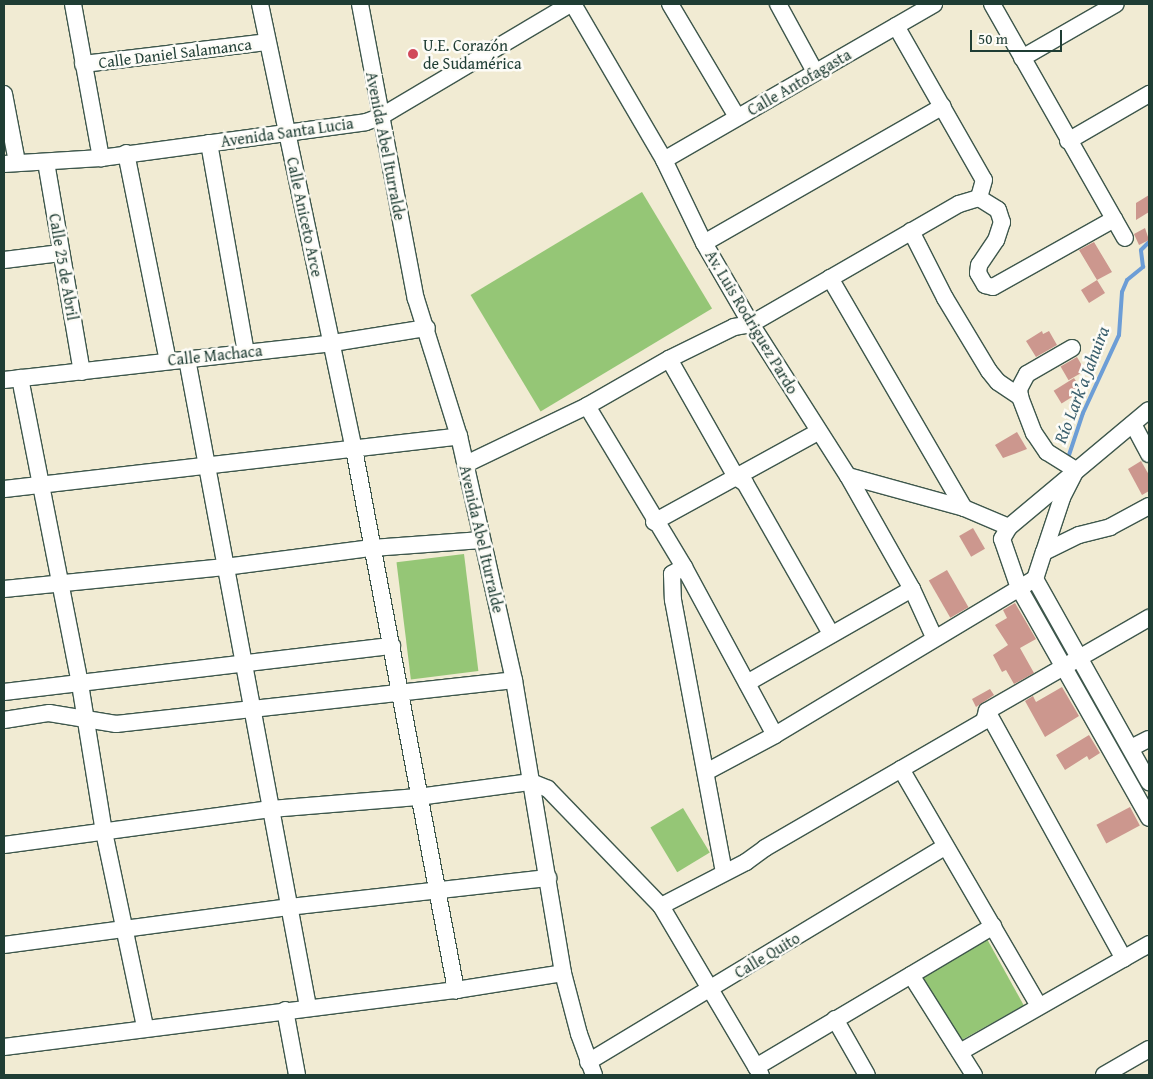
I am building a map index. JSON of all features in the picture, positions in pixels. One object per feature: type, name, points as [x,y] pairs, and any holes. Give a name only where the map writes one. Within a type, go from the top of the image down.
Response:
[{"type":"street","points":[[73,4],[101,158]]},
{"type":"street","name":"Calle Aniceto Arce","points":[[260,4],[286,133],[333,343],[456,990]]},
{"type":"street","name":"Avenida Abel Iturralde","points":[[360,4],[416,299],[427,328],[466,464],[514,680],[563,973],[591,1068]]},
{"type":"street","name":"Avenida Santa Lucia","points":[[11,163],[101,158],[126,153],[286,133],[380,117],[572,4]]},
{"type":"street","name":"Av. Luis Rodriguez Pardo","points":[[572,4],[664,160],[704,243],[751,324],[818,432],[848,476],[912,589],[934,637]]},
{"type":"street","points":[[670,4],[737,118]]},
{"type":"street","points":[[778,4],[815,72]]},
{"type":"street","name":"Calle Antofagasta","points":[[664,160],[934,4]]},
{"type":"street","points":[[992,4],[1068,141],[1125,238]]},
{"type":"street","points":[[1022,58],[1108,6]]},
{"type":"street","points":[[896,26],[984,180],[979,198]]},
{"type":"street","name":"Calle Daniel Salamanca","points":[[83,64],[267,42]]},
{"type":"street","points":[[4,94],[11,163]]},
{"type":"street","points":[[1068,141],[1149,95]]},
{"type":"street","points":[[704,243],[943,106]]},
{"type":"street","points":[[209,143],[246,352]]},
{"type":"street","points":[[126,153],[168,361]]},
{"type":"street","name":"Calle 25 de Abril","points":[[46,162],[82,372]]},
{"type":"street","points":[[466,464],[587,406],[669,359],[734,326],[751,324],[959,204],[979,198],[998,210],[1002,222],[996,240],[979,265],[981,281],[993,287],[1114,218]]},
{"type":"street","points":[[912,232],[945,298],[980,357],[998,382],[1020,397]]},
{"type":"street","points":[[4,260],[61,253]]},
{"type":"street","points":[[830,278],[964,508]]},
{"type":"street","name":"Calle Machaca","points":[[12,379],[333,343],[427,328]]},
{"type":"street","points":[[1072,348],[1027,374],[1019,389],[1020,397],[1039,443],[1060,461],[1076,470]]},
{"type":"street","points":[[186,359],[308,1007]]},
{"type":"street","points":[[669,359],[736,477],[745,484],[831,634]]},
{"type":"street","points":[[12,379],[40,485],[58,583],[80,684],[104,832],[126,928],[145,1027]]},
{"type":"street","points":[[587,406],[654,522],[684,567],[775,735]]},
{"type":"street","points":[[1149,410],[1009,527],[1002,539],[1019,588],[1149,818]]},
{"type":"street","points":[[1133,424],[1149,454]]},
{"type":"street","points":[[654,522],[818,432]]},
{"type":"street","points":[[4,489],[206,468],[459,436]]},
{"type":"street","points":[[708,772],[775,735],[934,637],[1035,579],[1062,498],[1076,470]]},
{"type":"street","points":[[848,476],[964,508],[1009,527]]},
{"type":"street","points":[[1044,552],[1079,535],[1110,527],[1149,506]]},
{"type":"street","points":[[4,589],[226,567],[372,548],[482,540]]},
{"type":"street","points":[[684,567],[672,574],[673,600],[708,772],[724,872]]},
{"type":"street","points":[[1035,579],[1149,782]]},
{"type":"street","points":[[747,683],[912,589]]},
{"type":"street","points":[[661,906],[746,862],[984,721],[987,711],[1149,618]]},
{"type":"street","points":[[4,692],[392,646]]},
{"type":"street","points":[[4,720],[49,713],[116,724],[514,680]]},
{"type":"street","points":[[987,711],[1124,959]]},
{"type":"street","points":[[1131,748],[1149,739]]},
{"type":"street","points":[[901,769],[1039,1006]]},
{"type":"street","points":[[4,845],[270,809],[418,797],[531,782],[548,789],[661,906],[759,1071],[835,1019],[992,926]]},
{"type":"street","name":"Calle Quito","points":[[591,1068],[710,990],[946,846]]},
{"type":"street","points":[[4,945],[289,907],[437,892],[548,878]]},
{"type":"street","points":[[960,1052],[1149,944]]},
{"type":"street","points":[[4,1047],[145,1027],[456,990],[563,973]]},
{"type":"street","points":[[911,975],[974,1075]]},
{"type":"street","points":[[285,1010],[296,1075]]},
{"type":"street","points":[[835,1019],[867,1075]]},
{"type":"street","points":[[1104,1075],[1149,1049]]},
{"type":"green space","points":[[642,192],[712,309],[541,412],[471,295]]},
{"type":"green space","points":[[464,554],[478,671],[411,679],[397,562]]},
{"type":"green space","points":[[683,808],[710,853],[677,872],[650,828]]},
{"type":"green space","points":[[987,939],[1024,1005],[954,1044],[917,978]]},
{"type":"building","points":[[1149,195],[1149,212],[1136,220],[1136,203]]},
{"type":"building","points":[[1145,228],[1149,240],[1139,245],[1134,234]]},
{"type":"building","points":[[1094,242],[1112,272],[1097,280],[1079,250]]},
{"type":"building","points":[[1097,280],[1105,293],[1089,303],[1081,290]]},
{"type":"building","points":[[1042,331],[1043,334],[1049,331],[1057,345],[1036,357],[1026,341]]},
{"type":"building","points":[[1077,357],[1085,371],[1069,380],[1061,366]]},
{"type":"building","points":[[1074,378],[1082,391],[1062,403],[1054,391]]},
{"type":"building","points":[[1017,432],[1027,449],[1003,458],[995,445]]},
{"type":"building","points":[[1141,461],[1149,475],[1149,491],[1142,495],[1128,469]]},
{"type":"building","points":[[973,528],[985,549],[971,557],[959,536]]},
{"type":"building","points":[[947,570],[968,607],[950,618],[929,580]]},
{"type":"building","points":[[1015,603],[1036,639],[1020,648],[1034,673],[1014,684],[1006,670],[1002,672],[993,655],[1008,645],[995,625],[1007,618],[1003,610]]},
{"type":"building","points":[[1062,687],[1079,716],[1045,737],[1025,701],[1033,696],[1036,702]]},
{"type":"building","points":[[990,689],[994,695],[976,707],[972,699]]},
{"type":"building","points":[[1089,735],[1100,753],[1089,760],[1087,756],[1065,770],[1056,755]]},
{"type":"building","points":[[1130,807],[1140,826],[1106,843],[1096,825]]},
{"type":"waterway","name":"Río Lark’a Jahuira","points":[[1068,458],[1083,413],[1119,335],[1122,292],[1127,280],[1143,267],[1141,250],[1149,242]]},
{"type":"place","name":"U.E. Corazón de Sudamérica","points":[[413,54]]}]
